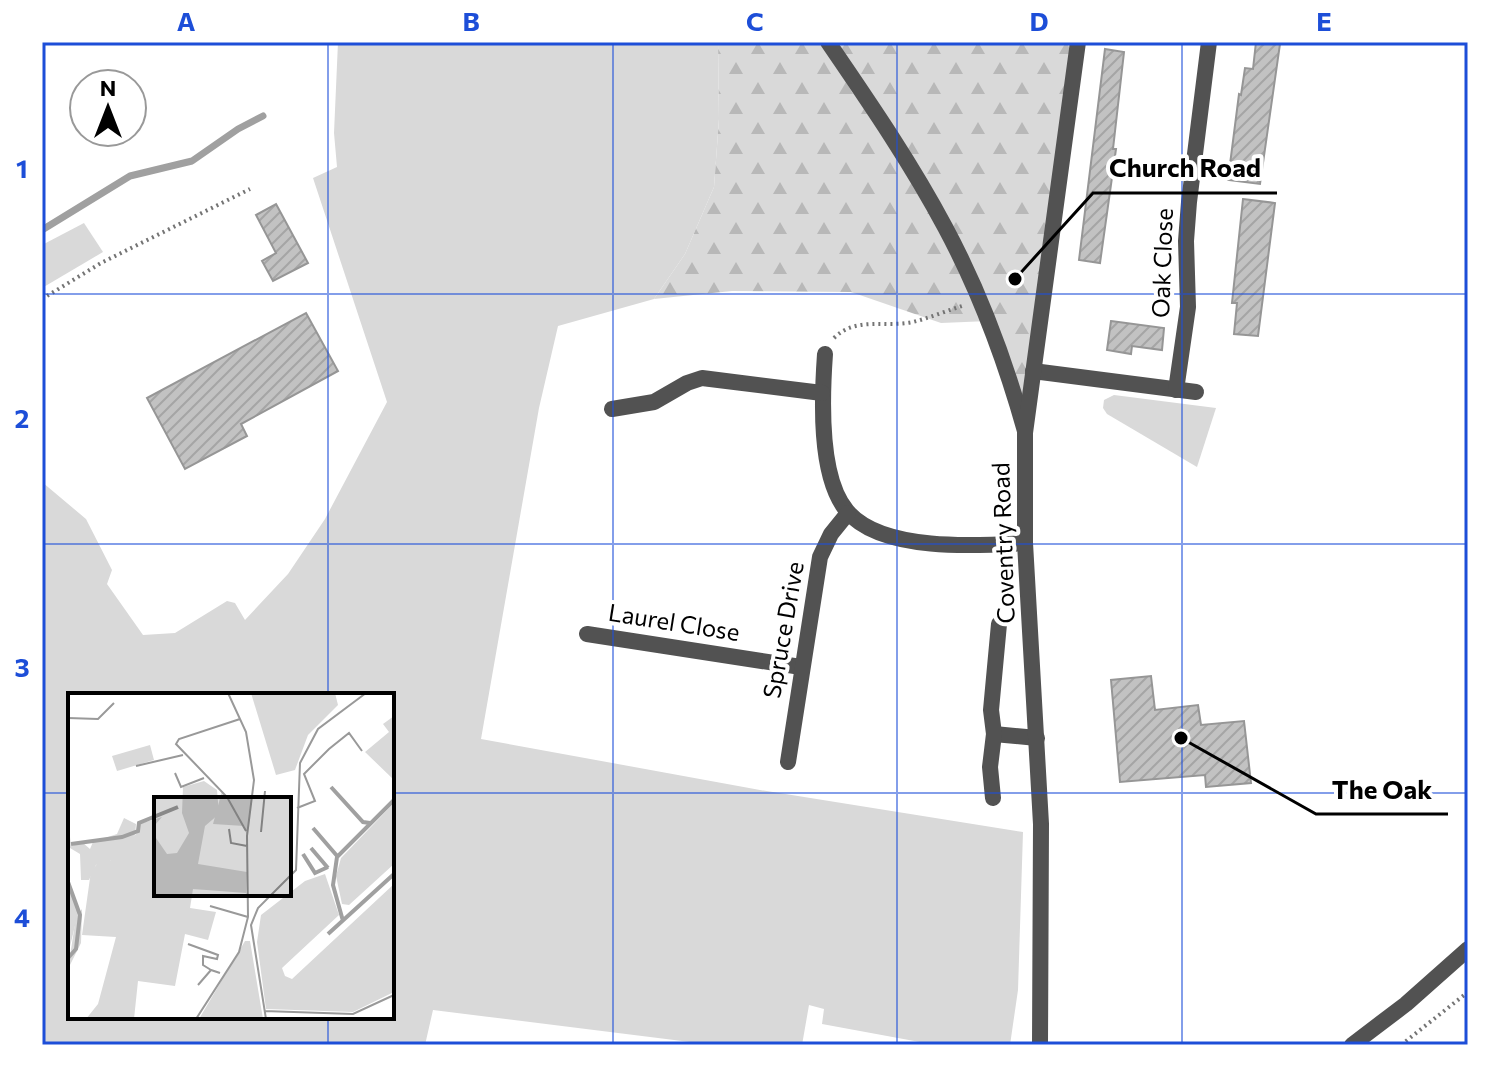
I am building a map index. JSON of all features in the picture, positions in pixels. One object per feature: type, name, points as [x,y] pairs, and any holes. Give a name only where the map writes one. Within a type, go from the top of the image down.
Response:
[{"type":"street","points":[[828,42],[886,127],[945,227],[1005,362],[1025,433]]},
{"type":"street","name":"Coventry Road","points":[[1040,1045],[1042,939],[1037,738],[1025,543],[1025,433],[1078,42]]},
{"type":"street","name":"Oak Close","points":[[1176,390],[1188,307],[1188,212],[1209,42]]},
{"type":"street","points":[[825,354],[822,393],[831,477],[848,513],[870,529],[901,538],[977,546],[1025,543]]},
{"type":"street","points":[[1033,371],[1196,392]]},
{"type":"street","points":[[612,409],[654,402],[702,378],[822,393]]},
{"type":"street","name":"Spruce Drive","points":[[788,762],[820,557],[831,534],[848,513]]},
{"type":"street","points":[[993,798],[990,767],[994,734],[991,710],[999,624]]},
{"type":"street","name":"Laurel Close","points":[[587,634],[801,667]]},
{"type":"street","points":[[994,734],[1037,738]]},
{"type":"street","points":[[1352,1045],[1406,1004],[1468,949]]},
{"type":"path","points":[[42,299],[101,263],[250,189]]},
{"type":"path","points":[[825,354],[829,343],[841,331],[853,326],[914,321],[980,300]]},
{"type":"path","points":[[1401,1045],[1468,992]]},
{"type":"green space","points":[[338,42],[718,42],[719,119],[714,187],[685,254],[654,299],[558,326],[539,408],[481,739],[760,790],[1023,832],[1018,990],[1010,1045],[936,1045],[822,1024],[824,1009],[809,1005],[802,1045],[714,1045],[433,1010],[425,1045],[42,1045],[42,482],[86,519],[112,570],[107,584],[143,635],[175,633],[227,601],[235,603],[245,620],[288,574],[325,519],[387,402],[313,178],[337,167],[334,133]]},
{"type":"green space","points":[[718,42],[1078,42],[1025,433],[989,321],[941,323],[851,292],[732,291],[654,299],[685,254],[714,187],[719,119]]},
{"type":"green space","points":[[84,223],[103,252],[42,288],[42,245]]},
{"type":"green space","points":[[1114,395],[1216,408],[1197,467],[1107,414],[1103,408],[1104,400]]},
{"type":"building","points":[[1256,42],[1280,44],[1260,184],[1228,180],[1239,94],[1245,68],[1253,69]]},
{"type":"building","points":[[1105,49],[1124,52],[1113,149],[1116,149],[1100,263],[1079,260]]},
{"type":"building","points":[[1243,199],[1275,203],[1258,336],[1234,334],[1237,303],[1232,303]]},
{"type":"building","points":[[276,204],[308,263],[273,281],[262,261],[276,253],[256,215]]},
{"type":"building","points":[[306,313],[338,371],[241,424],[247,436],[185,469],[147,398]]},
{"type":"building","points":[[1111,321],[1164,328],[1162,350],[1132,346],[1131,354],[1107,350]]},
{"type":"building","points":[[1151,676],[1155,710],[1198,705],[1201,725],[1244,721],[1251,783],[1206,787],[1205,775],[1120,782],[1111,680]]},
{"type":"waterway","points":[[42,230],[130,176],[192,161],[238,129],[263,116]]},
{"type":"place","name":"Church Road","points":[[1015,279]]},
{"type":"place","name":"The Oak","points":[[1181,738]]}]
